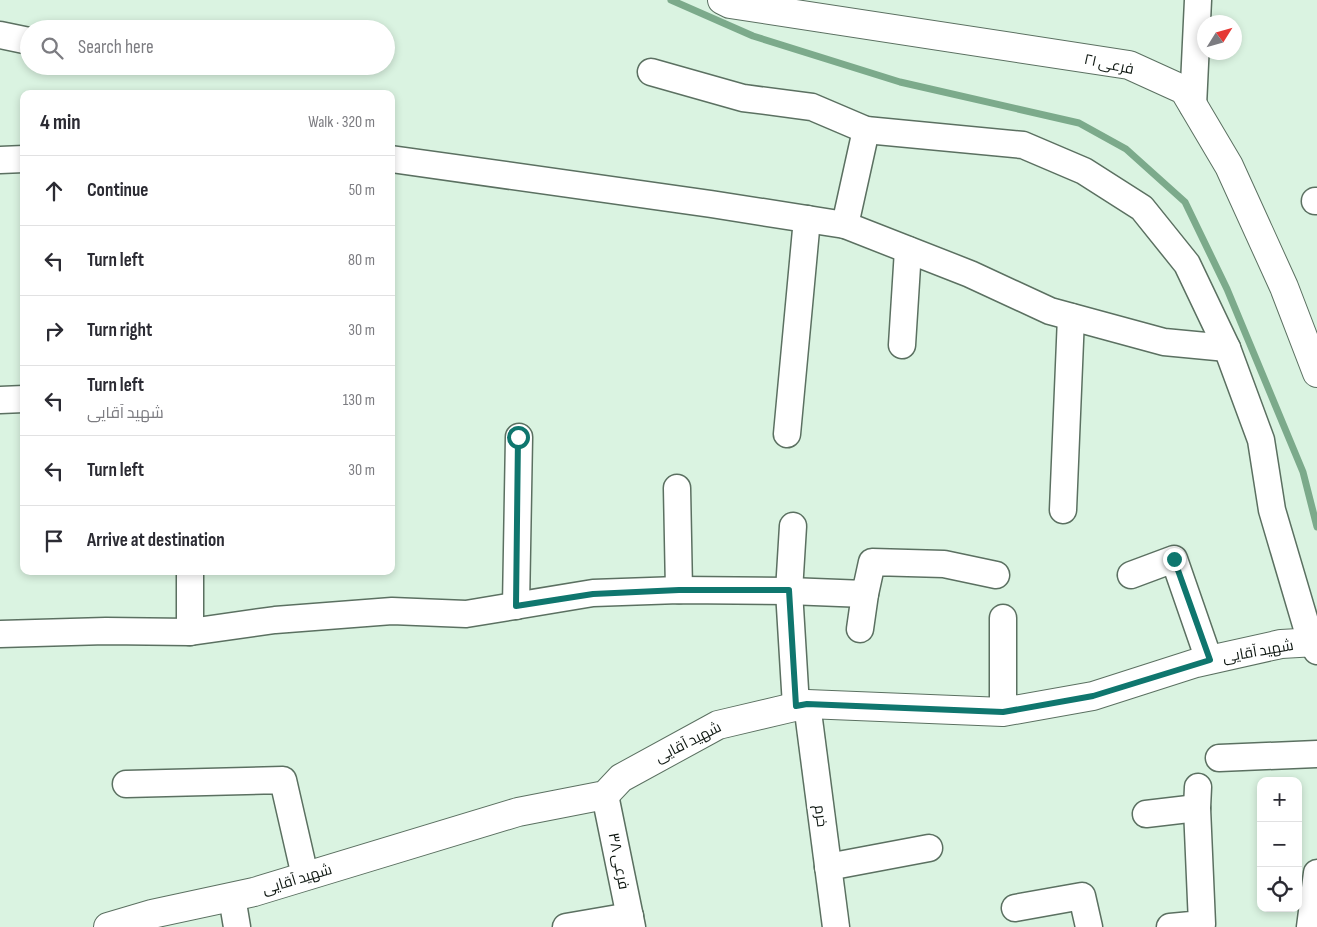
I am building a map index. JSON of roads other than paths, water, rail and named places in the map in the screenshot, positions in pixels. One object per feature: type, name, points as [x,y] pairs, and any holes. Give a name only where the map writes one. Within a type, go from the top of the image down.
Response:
[{"type":"street","name":"فرعی ۲۱","points":[[722,0],[730,4],[1130,65],[1184,90],[1229,166],[1284,287],[1316,367]]},
{"type":"street","points":[[1193,106],[1198,0]]},
{"type":"street","points":[[0,35],[20,39]]},
{"type":"street","points":[[651,72],[743,98],[812,107],[866,130],[1023,145],[1084,170],[1142,208],[1187,264],[1228,348],[1261,440],[1272,510],[1315,645]]},
{"type":"street","points":[[845,225],[866,130]]},
{"type":"street","points":[[0,160],[20,159]]},
{"type":"street","points":[[395,160],[845,225],[970,274],[1050,311],[1164,342],[1228,348]]},
{"type":"street","points":[[787,434],[807,219]]},
{"type":"street","points":[[902,345],[908,250]]},
{"type":"street","points":[[1063,510],[1071,317]]},
{"type":"street","points":[[0,400],[20,399]]},
{"type":"street","points":[[516,606],[518,437]]},
{"type":"street","points":[[677,488],[679,590]]},
{"type":"street","name":"خرم","points":[[793,526],[789,590],[802,705],[836,927]]},
{"type":"street","points":[[1131,575],[1174,559],[1210,660]]},
{"type":"street","points":[[860,629],[872,562],[944,564],[996,575]]},
{"type":"street","points":[[190,575],[190,632]]},
{"type":"street","points":[[0,634],[106,631],[190,632],[275,620],[392,611],[466,614],[593,594],[679,590],[789,590],[865,594]]},
{"type":"street","points":[[1003,618],[1003,712]]},
{"type":"street","name":"شهید آقایی","points":[[108,927],[152,914],[232,897],[518,812],[605,796],[621,778],[718,724],[802,705],[1003,712],[1093,696],[1210,660],[1281,644],[1315,645]]},
{"type":"street","points":[[1219,758],[1317,754]]},
{"type":"street","points":[[126,784],[283,780],[305,876]]},
{"type":"street","name":"فرعی ۳۸","points":[[605,796],[631,921]]},
{"type":"street","points":[[1146,814],[1197,798],[1202,924],[1170,927]]},
{"type":"street","points":[[828,867],[929,848]]},
{"type":"street","points":[[1310,927],[1317,873]]},
{"type":"street","points":[[1015,908],[1082,896],[1090,927]]},
{"type":"street","points":[[232,897],[237,927]]},
{"type":"street","points":[[566,927],[631,921]]},
{"type":"waterway","points":[[671,0],[753,36],[900,82],[1079,123],[1126,149],[1185,202],[1227,289],[1303,472],[1317,527]]}]
